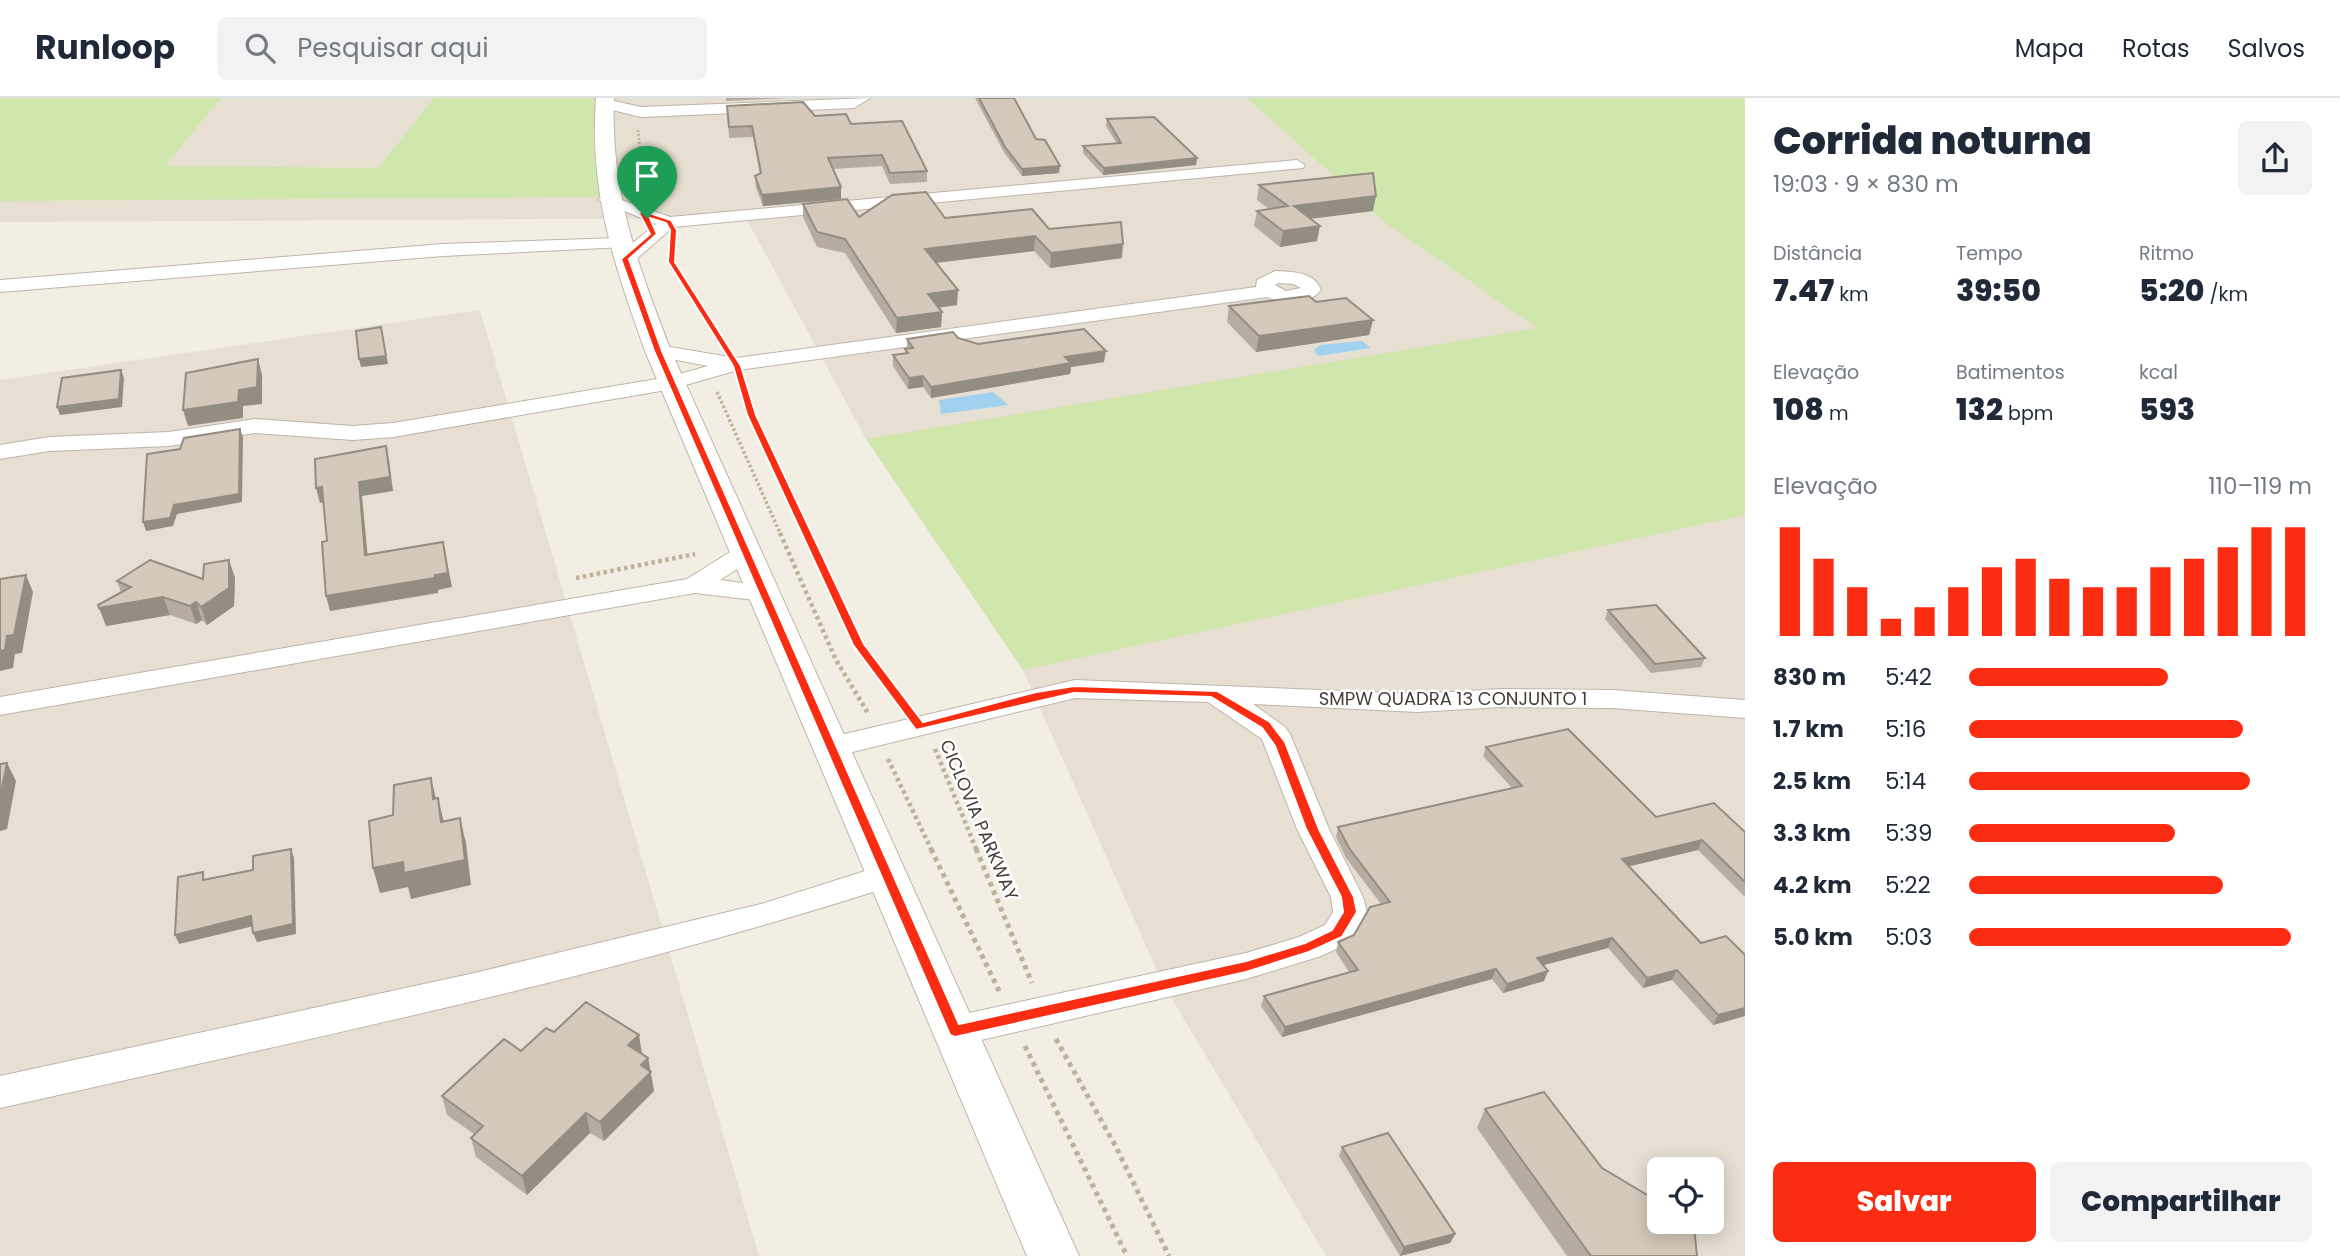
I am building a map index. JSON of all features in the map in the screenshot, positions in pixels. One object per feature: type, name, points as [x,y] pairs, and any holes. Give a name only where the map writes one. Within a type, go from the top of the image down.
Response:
[{"type":"street","points":[[604,111],[641,112],[854,103],[863,98]]},
{"type":"street","points":[[604,111],[641,112]]},
{"type":"street","points":[[604,111],[607,200],[622,251],[658,351],[1053,1256]]},
{"type":"street","points":[[607,200],[668,222],[1297,166]]},
{"type":"street","points":[[0,286],[443,250],[622,251],[668,222]]},
{"type":"street","points":[[0,452],[49,444],[169,439],[255,426],[353,433],[393,430],[672,383],[736,364],[1269,291]]},
{"type":"street","points":[[658,351],[736,364]]},
{"type":"street","points":[[695,585],[747,552]]},
{"type":"street","points":[[0,706],[695,585],[763,593]]},
{"type":"street","name":"SMPW QUADRA 13 CONJUNTO 1","points":[[832,747],[1065,691],[1126,689],[1417,703],[1500,698],[1612,699],[1745,709]]},
{"type":"street","points":[[955,1031],[1246,966],[1309,947],[1337,934],[1350,912],[1347,897],[1313,829],[1275,734],[1255,718],[1213,694]]},
{"type":"street","points":[[0,1092],[470,989],[761,916],[887,876]]},
{"type":"path","name":"CICLOVIA PARKWAY","points":[[641,112],[638,129],[643,172],[674,230],[671,262],[736,364],[752,415],[859,645],[932,740],[1028,1015],[1116,1147],[1169,1256]]},
{"type":"path","points":[[736,364],[716,390],[836,660],[881,735],[890,769],[1028,1015],[1127,1256]]},
{"type":"shaded area","points":[[0,98],[1247,98],[1387,224],[1745,471],[1745,1256],[1326,1256],[1163,984],[1023,670],[866,439],[746,218],[0,222]]},
{"type":"shaded area","points":[[480,310],[759,1256],[0,1256],[0,380]]},
{"type":"green space","points":[[0,98],[221,98],[165,166],[378,168],[434,98],[610,98],[606,197],[0,201]]},
{"type":"green space","points":[[1247,98],[1745,98],[1745,515],[1023,670],[866,439],[1537,328],[1387,224]]},
{"type":"water","points":[[1362,341],[1371,348],[1318,356],[1314,350],[1320,345]]},
{"type":"water","points":[[993,392],[1008,405],[941,414],[939,400]]},
{"type":"building","points":[[979,98],[1014,98],[1036,139],[1045,140],[1060,166],[1022,169],[1005,147]]},
{"type":"building","points":[[803,102],[815,116],[846,114],[851,124],[902,121],[927,171],[890,173],[882,155],[828,158],[841,187],[762,195],[755,176],[761,173],[752,126],[729,127],[727,106]]},
{"type":"building","points":[[1154,117],[1197,158],[1104,168],[1083,146],[1121,143],[1107,119]]},
{"type":"building","points":[[1373,173],[1376,196],[1294,206],[1320,226],[1283,231],[1257,211],[1288,206],[1259,185]]},
{"type":"building","points":[[926,192],[945,218],[1032,209],[1049,229],[1121,222],[1123,244],[1051,253],[1035,236],[925,249],[958,290],[928,294],[942,312],[897,318],[845,239],[817,232],[803,204],[847,199],[859,217],[892,195]]},
{"type":"building","points":[[1309,296],[1316,302],[1346,298],[1373,320],[1259,336],[1229,306]]},
{"type":"building","points":[[381,327],[386,356],[359,359],[356,331]]},
{"type":"building","points":[[1084,329],[1106,351],[1065,357],[1071,363],[931,387],[923,376],[909,378],[893,355],[908,353],[905,349],[913,348],[907,339],[953,332],[958,338],[978,344]]},
{"type":"building","points":[[258,359],[257,387],[239,390],[238,402],[183,410],[186,373]]},
{"type":"building","points":[[121,370],[119,399],[57,407],[62,378]]},
{"type":"building","points":[[240,429],[239,494],[174,505],[170,518],[143,522],[147,454],[180,449],[184,438]]},
{"type":"building","points":[[386,446],[390,477],[359,482],[365,555],[443,542],[448,573],[435,575],[435,578],[326,596],[322,542],[327,541],[322,487],[316,488],[315,459]]},
{"type":"building","points":[[150,560],[203,579],[204,564],[229,560],[229,588],[201,607],[196,602],[190,606],[163,597],[99,608],[98,605],[131,587],[117,581]]},
{"type":"building","points":[[26,575],[14,635],[7,636],[5,650],[0,651],[0,579]]},
{"type":"building","points":[[1656,605],[1705,658],[1655,664],[1608,610]]},
{"type":"building","points":[[1568,729],[1656,817],[1714,803],[1745,832],[1745,882],[1702,840],[1622,859],[1701,943],[1726,936],[1745,955],[1745,1008],[1718,1015],[1677,970],[1647,978],[1612,938],[1537,958],[1548,971],[1507,984],[1496,969],[1285,1027],[1264,996],[1358,970],[1338,942],[1354,935],[1370,907],[1390,902],[1349,848],[1338,827],[1522,786],[1486,747]]},
{"type":"building","points":[[7,763],[0,797],[0,764]]},
{"type":"building","points":[[431,778],[433,799],[438,798],[441,822],[460,818],[465,860],[404,873],[403,862],[373,868],[369,821],[393,815],[394,785]]},
{"type":"building","points":[[291,849],[293,924],[253,933],[251,916],[175,935],[178,877],[203,872],[203,880],[253,870],[253,856]]},
{"type":"building","points":[[586,1002],[639,1035],[628,1045],[648,1058],[641,1065],[651,1072],[600,1122],[586,1113],[522,1176],[471,1138],[483,1126],[442,1096],[504,1039],[521,1051],[546,1028],[554,1032]]},
{"type":"building","points":[[1544,1092],[1602,1168],[1647,1195],[1647,1234],[1695,1234],[1697,1256],[1591,1256],[1485,1109]]},
{"type":"building","points":[[1388,1133],[1455,1234],[1404,1247],[1342,1147]]},
{"type":"route","points":[[643,213],[668,222],[674,230],[671,262],[737,366],[752,415],[859,645],[895,697],[920,727],[1056,692],[1126,689],[1213,694],[1266,725],[1275,734],[1313,829],[1347,897],[1350,912],[1337,934],[1309,947],[1246,966],[955,1031],[658,351],[625,259],[653,234],[647,218],[643,213]]}]
